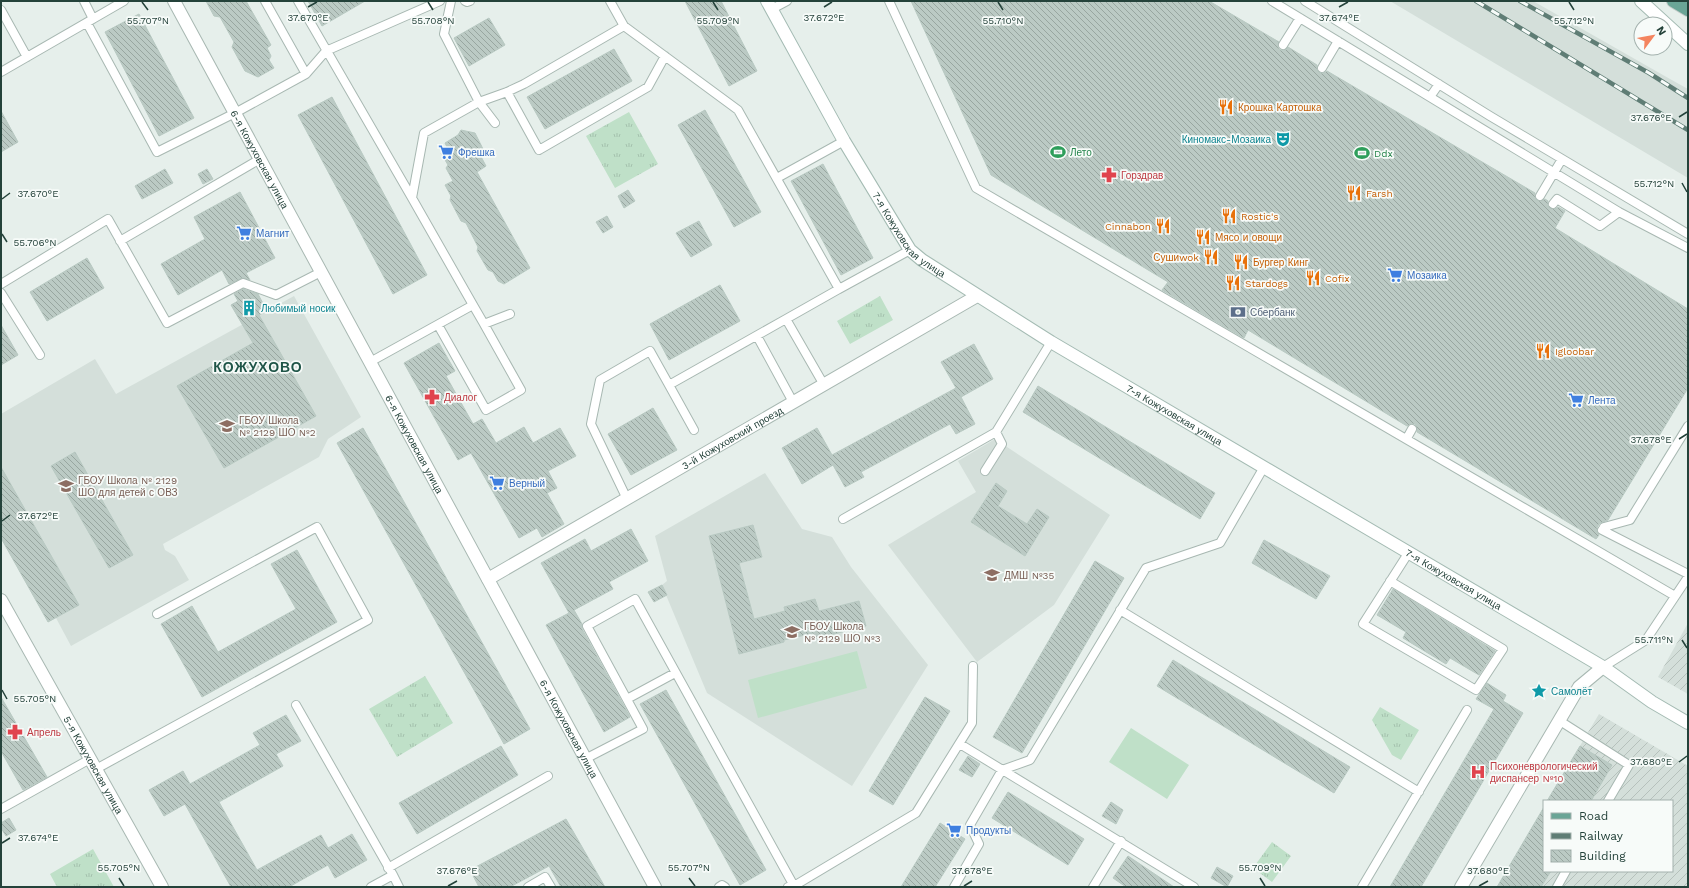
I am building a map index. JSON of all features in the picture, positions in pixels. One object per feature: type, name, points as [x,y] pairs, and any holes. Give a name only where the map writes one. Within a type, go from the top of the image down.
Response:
[{"type":"main road","points":[[1673,1],[1688,10]]},
{"type":"street","name":"6-я Кожуховская улица","points":[[174,1],[655,887]]},
{"type":"street","points":[[1641,1],[1688,44]]},
{"type":"street","name":"7-я Кожуховская улица","points":[[769,5],[844,141],[910,250],[922,260],[1051,342],[1603,667],[1652,702],[1688,723]]},
{"type":"street","name":"3-й Кожуховский проезд","points":[[488,579],[977,296]]},
{"type":"street","name":"5-я Кожуховская улица","points":[[1,600],[162,887]]},
{"type":"street","points":[[1460,887],[1560,722],[1579,687],[1603,667]]},
{"type":"lane","points":[[84,1],[90,21],[157,152],[235,113],[306,74],[326,51],[440,1]]},
{"type":"lane","points":[[1,72],[124,1]]},
{"type":"lane","points":[[265,1],[306,74]]},
{"type":"lane","points":[[298,1],[521,390],[486,410],[438,325]]},
{"type":"lane","points":[[452,1],[444,34],[479,102],[495,123]]},
{"type":"lane","points":[[465,1],[470,1]]},
{"type":"lane","points":[[610,1],[624,26],[738,110],[839,289]]},
{"type":"lane","points":[[769,5],[787,1]]},
{"type":"lane","points":[[889,1],[976,188],[1675,596]]},
{"type":"lane","points":[[1272,1],[1619,212],[1688,248]]},
{"type":"lane","points":[[1305,1],[1562,159],[1688,234]]},
{"type":"lane","points":[[1,10],[27,57]]},
{"type":"lane","points":[[1283,45],[1300,18]]},
{"type":"lane","points":[[412,198],[424,133],[479,102],[507,92],[624,26]]},
{"type":"lane","points":[[1322,68],[1338,41]]},
{"type":"lane","points":[[507,92],[539,150],[648,87],[665,56]]},
{"type":"lane","points":[[1430,97],[1439,84]]},
{"type":"lane","points":[[777,178],[844,141]]},
{"type":"lane","points":[[120,241],[260,159]]},
{"type":"lane","points":[[1540,196],[1562,159]]},
{"type":"lane","points":[[1553,204],[1557,199],[1600,226],[1619,212]]},
{"type":"lane","points":[[1,284],[108,219],[167,323],[243,283],[276,295],[321,272]]},
{"type":"lane","points":[[670,385],[910,250]]},
{"type":"lane","points":[[1,293],[40,355]]},
{"type":"lane","points":[[370,362],[473,305]]},
{"type":"lane","points":[[484,324],[510,314]]},
{"type":"lane","points":[[786,319],[824,385]]},
{"type":"lane","points":[[757,336],[794,402]]},
{"type":"lane","points":[[843,519],[996,432],[1051,342]]},
{"type":"lane","points":[[627,499],[591,424],[600,380],[650,351],[694,430]]},
{"type":"lane","points":[[1688,426],[1630,520],[1603,528],[1672,567],[1688,574]]},
{"type":"lane","points":[[1406,438],[1412,429]]},
{"type":"lane","points":[[985,471],[1002,444],[996,432]]},
{"type":"lane","points":[[954,887],[978,844],[970,825],[1002,770],[1030,760],[1146,568],[1220,543],[1264,467]]},
{"type":"lane","points":[[1,809],[93,764],[368,620],[317,527],[157,614]]},
{"type":"lane","points":[[1572,535],[1584,532]]},
{"type":"lane","points":[[1390,581],[1503,649],[1476,690],[1364,624],[1390,581],[1408,552]]},
{"type":"lane","points":[[1603,667],[1646,640],[1688,577]]},
{"type":"lane","points":[[586,759],[643,729],[587,626],[635,599],[791,886],[916,813],[972,723],[973,666]]},
{"type":"lane","points":[[1120,610],[1419,792]]},
{"type":"lane","points":[[627,699],[675,673]]},
{"type":"lane","points":[[296,705],[399,887]]},
{"type":"lane","points":[[1362,887],[1467,710]]},
{"type":"lane","points":[[1560,722],[1629,765],[1609,800]]},
{"type":"lane","points":[[960,744],[1194,887]]},
{"type":"lane","points":[[388,868],[548,776]]},
{"type":"lane","points":[[1093,887],[1121,841]]},
{"type":"lane","points":[[1557,887],[1565,872]]},
{"type":"lane","points":[[371,887],[393,875]]},
{"type":"lane","points":[[528,887],[546,877],[551,887]]},
{"type":"lane","points":[[719,887],[722,885],[725,887]]},
{"type":"shaded area","points":[[1390,1],[1533,1],[1688,89],[1688,178]]},
{"type":"shaded area","points":[[294,296],[361,417],[328,439],[319,457],[163,544],[165,550],[175,556],[189,580],[71,646],[56,618],[1,538],[1,414],[95,359],[116,394]]},
{"type":"shaded area","name":"ДМШ №35","points":[[995,439],[1110,515],[1054,605],[977,662],[888,545],[976,492],[958,461]]},
{"type":"shaded area","name":"ГБОУ Школа № 2129 ШО №3","points":[[765,473],[802,529],[832,537],[851,567],[928,665],[852,786],[707,693],[662,585],[667,581],[655,536]]},
{"type":"shaded area","points":[[1688,623],[1688,694],[1658,677]]},
{"type":"shaded area","points":[[1599,714],[1688,766],[1688,887],[1497,887],[1543,809],[1543,872],[1673,872],[1673,800],[1548,800]]},
{"type":"green space","points":[[629,112],[658,164],[615,188],[586,136]]},
{"type":"green space","points":[[880,296],[893,320],[850,344],[837,321]]},
{"type":"green space","points":[[857,651],[867,688],[758,718],[748,680]]},
{"type":"green space","points":[[425,676],[453,723],[397,757],[369,709]]},
{"type":"green space","points":[[1380,707],[1419,730],[1401,760],[1392,755],[1372,720]]},
{"type":"green space","points":[[1131,728],[1189,765],[1167,799],[1109,762]]},
{"type":"green space","points":[[1272,842],[1291,856],[1272,882],[1253,868]]},
{"type":"green space","points":[[93,849],[114,887],[57,887],[50,874]]},
{"type":"building","points":[[206,1],[246,1],[271,45],[267,48],[271,56],[269,60],[274,68],[258,77],[245,71],[232,47],[234,42],[220,17],[214,16]]},
{"type":"building","points":[[308,1],[365,1],[322,26]]},
{"type":"building","points":[[685,1],[721,1],[757,71],[729,86]]},
{"type":"building","name":"Мозаика","points":[[911,1],[1209,1],[1279,42],[1278,47],[1280,50],[1285,50],[1288,47],[1317,65],[1317,70],[1320,73],[1327,71],[1535,193],[1537,200],[1540,201],[1545,199],[1548,201],[1548,206],[1550,208],[1555,209],[1558,207],[1565,211],[1555,228],[1688,309],[1688,388],[1608,520],[1600,523],[1597,527],[1599,535],[1596,539],[1417,432],[1415,424],[1407,426],[1248,330],[1244,338],[1162,290],[1168,282],[991,175]]},
{"type":"building","points":[[139,14],[194,118],[159,136],[105,32]]},
{"type":"building","points":[[489,18],[505,45],[469,66],[454,38]]},
{"type":"building","points":[[614,49],[632,81],[545,129],[527,97]]},
{"type":"building","points":[[332,97],[427,275],[393,294],[298,115]]},
{"type":"building","points":[[705,110],[761,212],[734,227],[678,125]]},
{"type":"building","points":[[1,111],[18,142],[1,152]]},
{"type":"building","points":[[461,130],[475,133],[483,149],[478,151],[486,166],[477,172],[530,268],[504,284],[498,281],[493,272],[488,270],[477,251],[478,247],[466,223],[461,221],[450,200],[451,196],[445,185],[453,181],[446,168],[448,165],[441,153],[448,149],[445,143],[458,135]]},
{"type":"building","points":[[823,164],[873,258],[841,275],[791,181]]},
{"type":"building","points":[[165,169],[173,183],[142,199],[135,186]]},
{"type":"building","points":[[207,169],[213,179],[203,184],[198,174]]},
{"type":"building","points":[[628,190],[635,201],[624,208],[618,196]]},
{"type":"building","points":[[240,192],[275,258],[246,273],[250,280],[242,278],[229,284],[222,270],[178,295],[161,264],[205,239],[194,217]]},
{"type":"building","points":[[607,216],[613,227],[603,233],[596,222]]},
{"type":"building","points":[[699,221],[712,245],[691,257],[676,233]]},
{"type":"building","points":[[87,258],[104,288],[47,321],[30,292]]},
{"type":"building","points":[[720,285],[740,321],[669,360],[650,324]]},
{"type":"building","points":[[243,289],[258,294],[267,311],[259,315],[316,416],[224,468],[177,386],[253,343],[231,305],[238,301],[234,294]]},
{"type":"building","points":[[1,325],[18,355],[1,365]]},
{"type":"building","points":[[439,343],[455,371],[446,376],[473,424],[482,419],[496,443],[524,427],[533,443],[560,428],[576,456],[548,471],[557,488],[547,493],[564,524],[542,537],[537,528],[519,538],[471,453],[458,460],[404,363]]},
{"type":"building","points":[[974,344],[993,379],[961,397],[975,424],[956,434],[950,424],[861,472],[864,477],[845,487],[833,465],[802,484],[782,448],[817,428],[832,455],[956,388],[941,362]]},
{"type":"building","points":[[1038,386],[1215,493],[1200,519],[1023,412]]},
{"type":"building","points":[[653,408],[677,450],[631,475],[608,434]]},
{"type":"building","points":[[363,428],[530,729],[504,744],[337,443]]},
{"type":"building","points":[[75,452],[133,555],[109,568],[51,466]]},
{"type":"building","points":[[1,467],[79,605],[48,622],[1,538]]},
{"type":"building","points":[[996,483],[1007,491],[998,506],[1027,524],[1037,509],[1049,517],[1025,556],[971,522]]},
{"type":"building","points":[[753,525],[762,557],[739,563],[754,619],[785,611],[784,607],[815,599],[819,611],[859,601],[866,626],[814,639],[813,633],[739,654],[709,536]]},
{"type":"building","points":[[631,529],[648,561],[609,582],[613,589],[574,610],[582,624],[582,629],[630,717],[604,732],[546,625],[569,613],[541,563],[585,539],[591,551]]},
{"type":"building","points":[[1264,540],[1330,576],[1316,599],[1252,563]]},
{"type":"building","points":[[297,550],[337,622],[202,697],[161,624],[192,606],[218,652],[296,609],[271,564]]},
{"type":"building","points":[[1095,561],[1124,578],[1022,753],[993,737]]},
{"type":"building","points":[[662,585],[667,595],[654,602],[648,592]]},
{"type":"building","points":[[1393,589],[1495,651],[1479,675],[1450,658],[1446,664],[1403,638],[1406,632],[1377,615]]},
{"type":"building","points":[[1173,660],[1350,767],[1334,793],[1157,686]]},
{"type":"building","points":[[1487,683],[1506,695],[1503,701],[1523,713],[1421,887],[1390,887],[1494,709],[1476,699]]},
{"type":"building","points":[[666,690],[766,870],[740,885],[640,704]]},
{"type":"building","points":[[1,697],[47,777],[23,790],[1,751]]},
{"type":"building","points":[[925,697],[950,711],[893,805],[869,791]]},
{"type":"building","points":[[286,715],[301,741],[276,754],[283,766],[219,802],[257,870],[321,835],[328,848],[352,834],[367,860],[335,878],[328,865],[289,887],[231,887],[185,804],[164,816],[149,790],[183,771],[190,784],[260,745],[253,733]]},
{"type":"building","points":[[501,746],[518,775],[417,834],[399,803]]},
{"type":"building","points":[[1580,746],[1612,765],[1592,800],[1548,800]]},
{"type":"building","points":[[968,756],[980,764],[972,777],[959,770]]},
{"type":"building","points":[[1008,792],[1084,839],[1068,865],[992,818]]},
{"type":"building","points":[[1111,802],[1123,810],[1116,824],[1102,816]]},
{"type":"building","points":[[1543,809],[1543,872],[1550,872],[1541,887],[1497,887]]},
{"type":"building","points":[[9,818],[16,830],[6,836],[1,828],[1,823]]},
{"type":"building","points":[[566,819],[605,887],[561,887],[549,866],[510,887],[479,887],[470,870]]},
{"type":"building","points":[[940,823],[965,839],[935,887],[901,887]]},
{"type":"building","points":[[1128,856],[1174,887],[1126,887],[1113,878]]},
{"type":"building","points":[[1217,867],[1233,876],[1227,887],[1211,878]]},
{"type":"railway","points":[[1476,1],[1688,130]]},
{"type":"railway","points":[[1520,1],[1649,73],[1688,98]]},
{"type":"place","name":"Крошка Картошка","points":[[1226,107]]},
{"type":"place","name":"Киномакс-Мозаика","points":[[1283,139]]},
{"type":"place","name":"Фрешка","points":[[446,152]]},
{"type":"place","name":"Лето","points":[[1058,152]]},
{"type":"place","name":"Ddx","points":[[1362,153]]},
{"type":"place","name":"Горздрав","points":[[1109,175]]},
{"type":"place","name":"Farsh","points":[[1354,193]]},
{"type":"place","name":"Rostic's","points":[[1229,216]]},
{"type":"place","name":"Cinnabon","points":[[1163,226]]},
{"type":"place","name":"Магнит","points":[[244,233]]},
{"type":"place","name":"Мясо и овощи","points":[[1203,237]]},
{"type":"place","name":"Сушиwok","points":[[1211,257]]},
{"type":"place","name":"Бургер Кинг","points":[[1241,262]]},
{"type":"place","name":"Мозаика","points":[[1395,275]]},
{"type":"place","name":"Cofix","points":[[1313,278]]},
{"type":"place","name":"Stardogs","points":[[1233,283]]},
{"type":"place","name":"Любимый носик","points":[[249,308]]},
{"type":"place","name":"Сбербанк","points":[[1238,312]]},
{"type":"place","name":"Igloobar","points":[[1543,351]]},
{"type":"place","name":"Диалог","points":[[432,397]]},
{"type":"place","name":"Лента","points":[[1576,400]]},
{"type":"place","name":"ГБОУ Школа № 2129 ШО №2","points":[[227,426]]},
{"type":"place","name":"Верный","points":[[497,483]]},
{"type":"place","name":"ГБОУ Школа № 2129 ШО для детей с ОВЗ","points":[[66,486]]},
{"type":"place","name":"ДМШ №35","points":[[992,575]]},
{"type":"place","name":"ГБОУ Школа № 2129 ШО №3","points":[[792,632]]},
{"type":"place","name":"Самолёт","points":[[1539,691]]},
{"type":"place","name":"Апрель","points":[[15,732]]},
{"type":"place","name":"Психоневрологический диспансер №10","points":[[1478,772]]},
{"type":"place","name":"Продукты","points":[[954,830]]},
{"type":"district","name":"КОЖУХОВО","points":[[258,367]]}]
